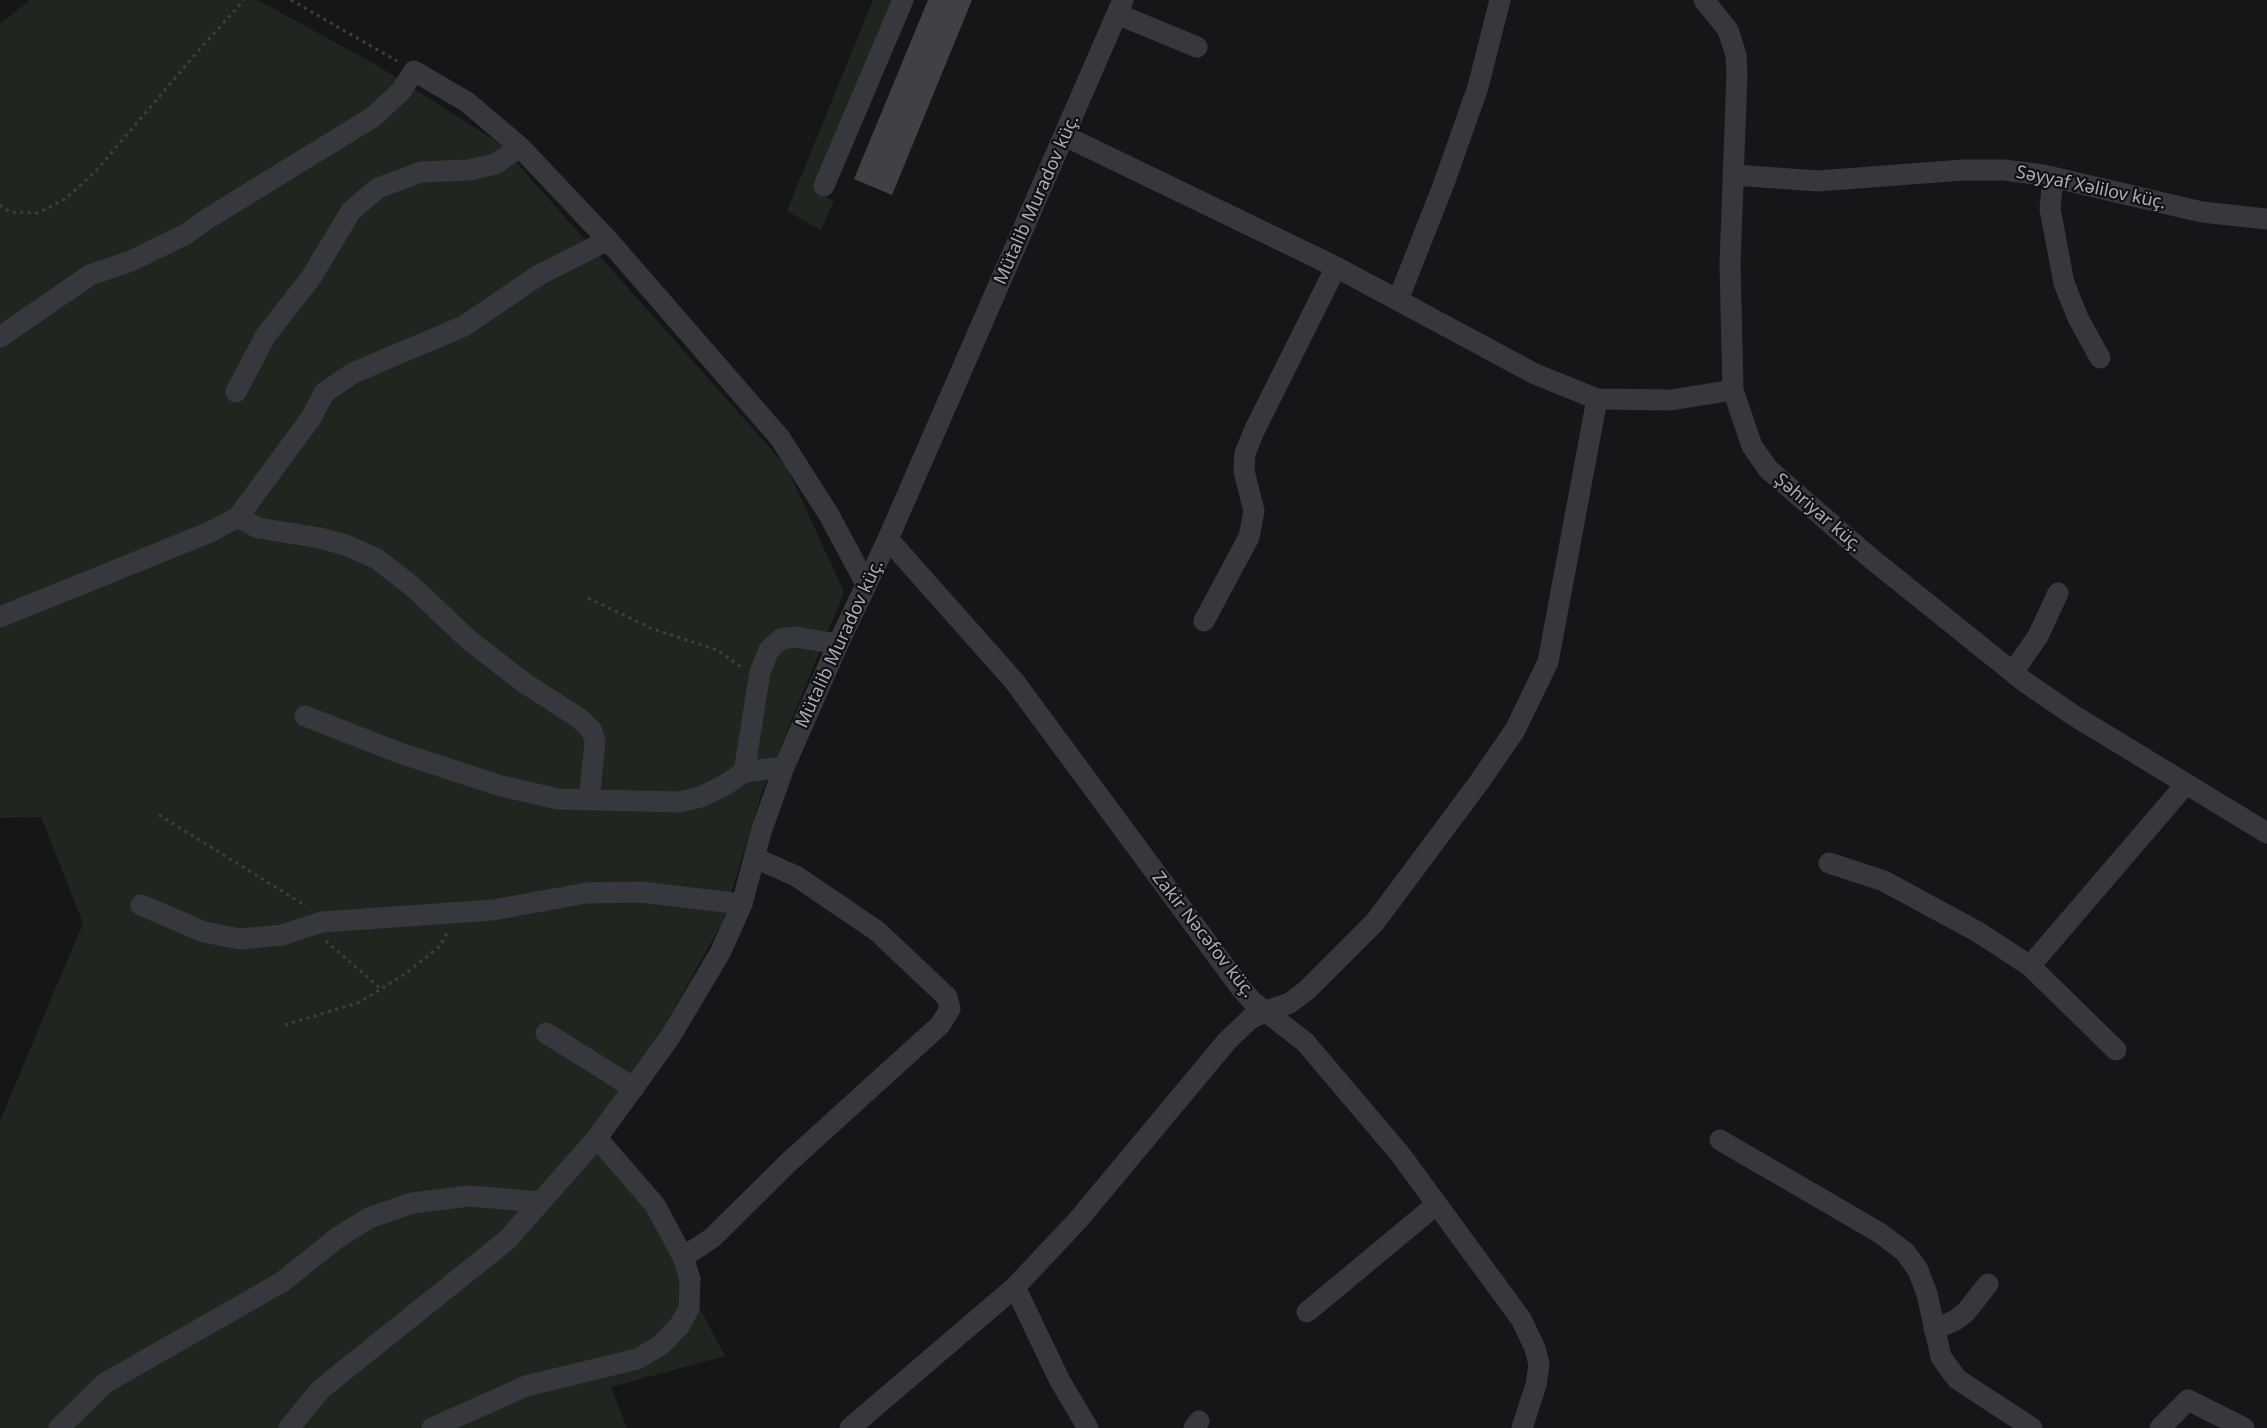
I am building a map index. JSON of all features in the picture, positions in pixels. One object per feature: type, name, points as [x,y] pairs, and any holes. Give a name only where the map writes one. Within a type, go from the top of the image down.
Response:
[{"type":"street","points":[[824,186],[903,0]]},
{"type":"street","points":[[1398,300],[1479,87],[1500,0]]},
{"type":"street","name":"Şəhriyar küç.","points":[[1704,0],[1728,30],[1736,55],[1730,264],[1733,390],[1752,446],[1768,469],[1868,556],[2013,672],[2073,715],[2267,833]]},
{"type":"street","points":[[1120,7],[1197,47]]},
{"type":"street","name":"Mütalib Muradov küç.","points":[[289,1428],[321,1389],[507,1240],[542,1202],[597,1138],[633,1088],[670,1036],[720,953],[742,904],[754,858],[784,767],[838,644],[888,539],[1120,7]]},
{"type":"street","points":[[0,337],[90,275],[131,261],[186,234],[373,117],[401,91],[414,71],[467,102],[520,147],[608,240],[780,438],[829,515],[866,584]]},
{"type":"street","points":[[1065,136],[1336,267],[1535,374],[1597,399],[1671,400],[1733,390]]},
{"type":"street","points":[[236,392],[266,335],[310,279],[351,211],[378,188],[421,172],[469,170],[495,164],[520,147]]},
{"type":"street","name":"Səyyaf Xəlilov küç.","points":[[1734,175],[1818,181],[2004,170],[2053,177],[2202,212],[2267,219]]},
{"type":"street","points":[[2053,177],[2050,209],[2064,283],[2078,318],[2100,358]]},
{"type":"street","points":[[0,617],[210,532],[238,517],[311,418],[324,393],[353,373],[464,326],[539,275],[608,240]]},
{"type":"street","points":[[1204,621],[1249,537],[1254,511],[1244,471],[1245,453],[1336,267]]},
{"type":"street","points":[[850,1428],[1015,1287],[1078,1220],[1227,1041],[1250,1020],[1266,1011],[1290,1003],[1307,990],[1375,922],[1480,781],[1515,729],[1548,662],[1597,399]]},
{"type":"street","points":[[238,517],[258,528],[320,538],[346,545],[377,559],[413,587],[470,641],[526,684],[579,718],[592,731],[595,742],[589,800]]},
{"type":"street","name":"Zakir Nəcəfov küç.","points":[[888,539],[1014,681],[1240,987],[1252,1001],[1305,1042],[1400,1154],[1521,1319],[1536,1348],[1539,1365],[1536,1386],[1522,1428]]},
{"type":"street","points":[[2013,672],[2038,636],[2058,593]]},
{"type":"street","points":[[744,772],[760,672],[769,650],[781,639],[796,637],[838,644]]},
{"type":"street","points":[[305,716],[397,752],[501,786],[558,799],[678,802],[700,797],[744,772],[784,767]]},
{"type":"street","points":[[2030,966],[2186,784]]},
{"type":"street","points":[[683,1257],[712,1238],[789,1162],[940,1025],[950,1009],[947,997],[877,931],[796,876],[754,858]]},
{"type":"street","points":[[1829,863],[1884,881],[1978,932],[2030,966],[2116,1050]]},
{"type":"street","points":[[141,905],[204,932],[240,939],[282,935],[322,922],[493,910],[586,893],[641,892],[742,904]]},
{"type":"street","points":[[546,1033],[633,1088]]},
{"type":"street","points":[[432,1428],[526,1386],[637,1359],[661,1345],[680,1325],[689,1308],[690,1279],[683,1257],[655,1205],[597,1138]]},
{"type":"street","points":[[1720,1140],[1880,1233],[1905,1252],[1918,1270],[1927,1294],[1941,1357],[1957,1379],[2032,1428]]},
{"type":"street","points":[[59,1428],[105,1383],[282,1282],[337,1238],[369,1218],[412,1203],[469,1196],[542,1202]]},
{"type":"street","points":[[1307,1312],[1437,1204]]},
{"type":"street","points":[[1934,1329],[1966,1312],[1988,1284]]},
{"type":"street","points":[[1015,1287],[1060,1381],[1088,1428]]},
{"type":"street","points":[[2160,1428],[2188,1400],[2244,1428]]},
{"type":"path","points":[[0,205],[10,212],[38,213],[65,200],[95,172],[244,0]]},
{"type":"path","points":[[291,0],[414,71]]},
{"type":"path","points":[[588,598],[653,629],[717,650],[743,669],[760,672]]},
{"type":"path","points":[[159,815],[309,908],[322,922],[325,941],[381,989]]},
{"type":"path","points":[[285,1025],[360,1002],[405,974],[440,946],[458,913]]},
{"type":"shaded area","points":[[30,0],[258,0],[378,66],[499,143],[786,466],[844,592],[762,792],[722,923],[656,1040],[584,1140],[644,1203],[725,1356],[611,1387],[627,1428],[0,1428],[0,1121],[83,923],[41,817],[0,818],[0,24]]},
{"type":"shaded area","points":[[873,0],[895,0],[815,192],[834,201],[821,230],[787,211]]},
{"type":"building","points":[[928,0],[972,0],[892,195],[854,179]]}]
